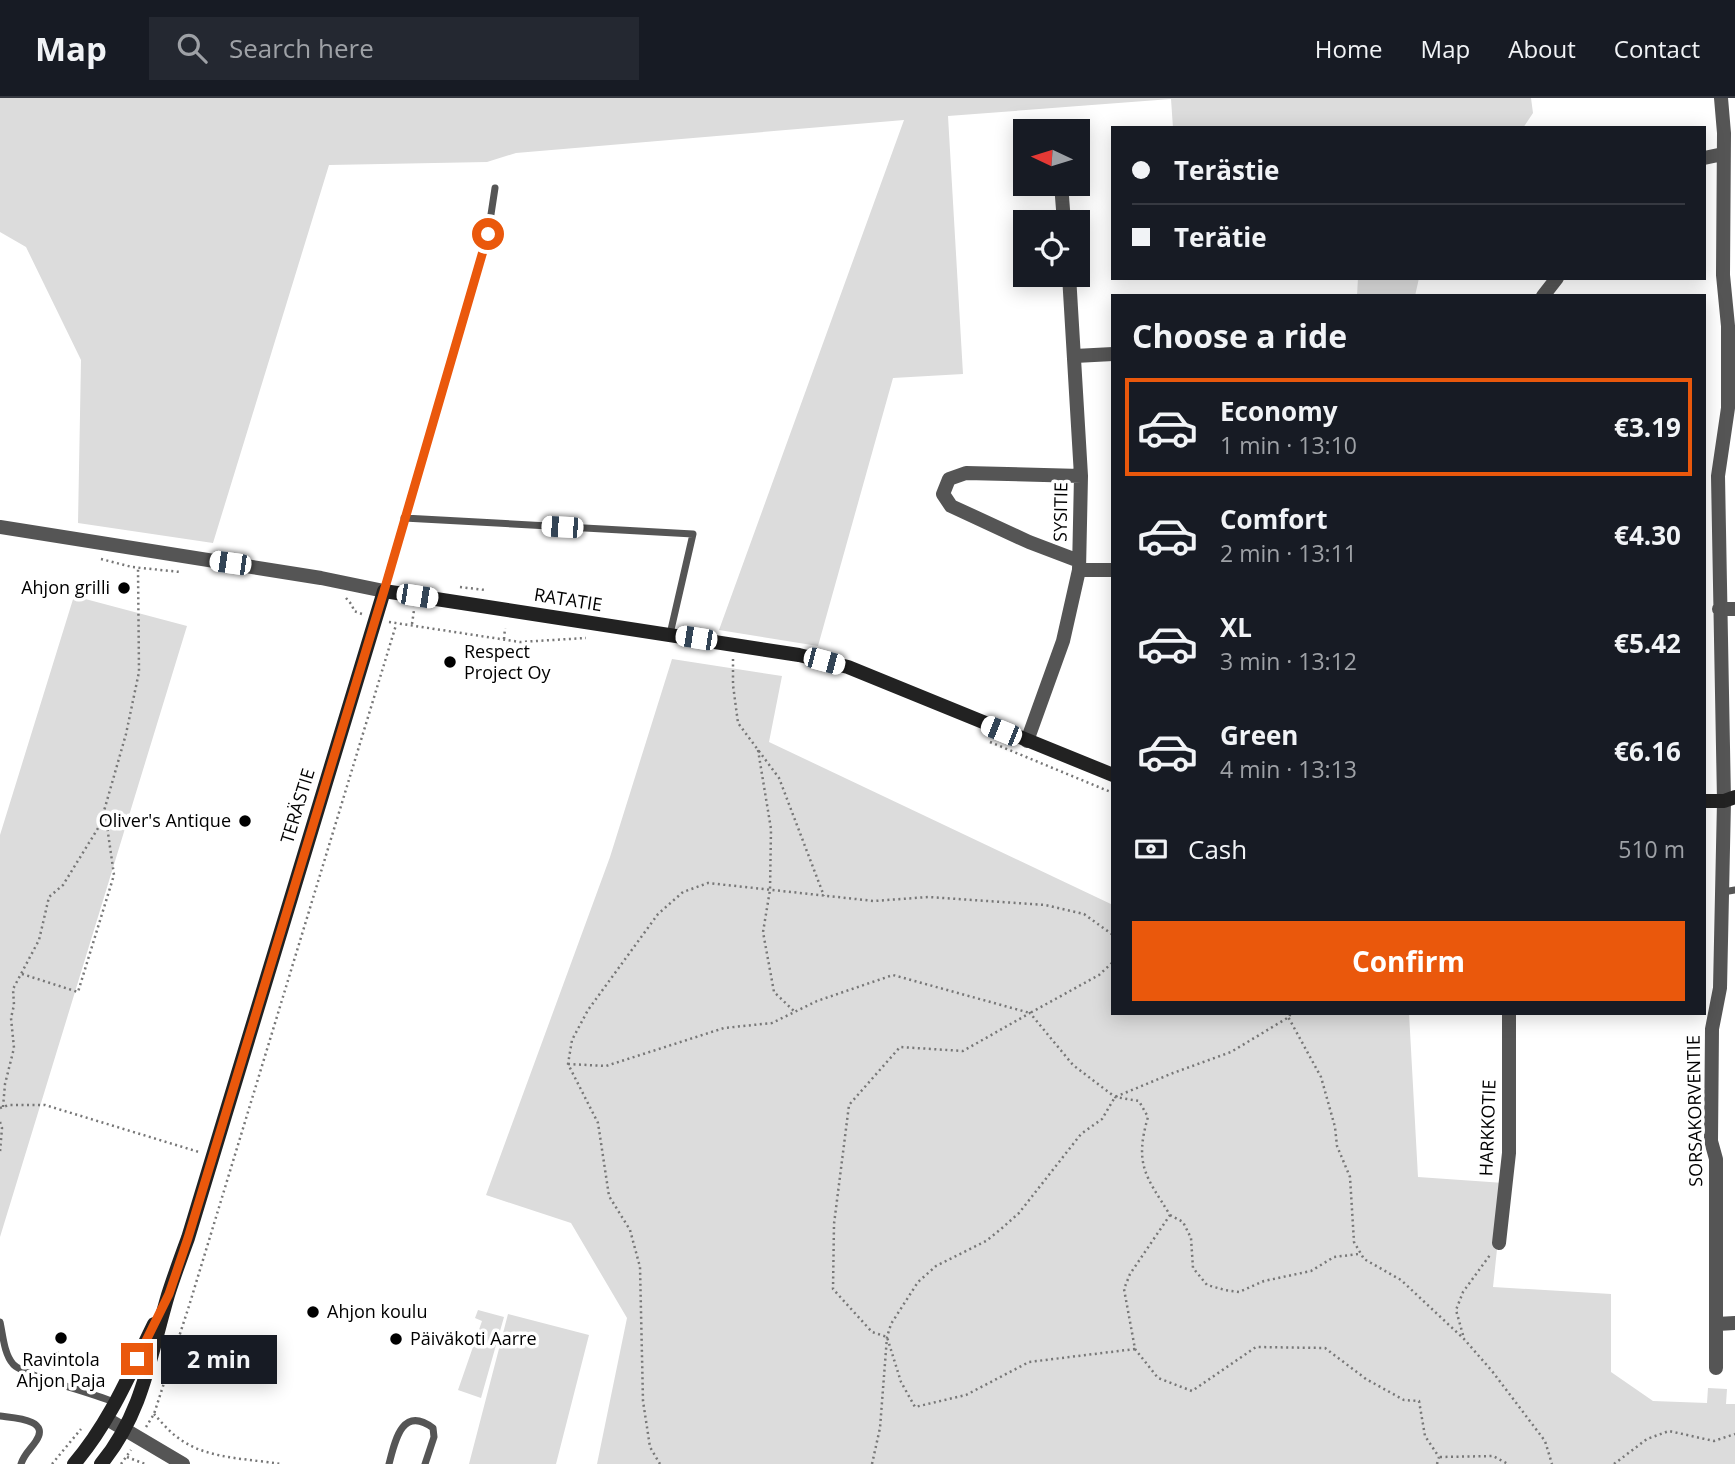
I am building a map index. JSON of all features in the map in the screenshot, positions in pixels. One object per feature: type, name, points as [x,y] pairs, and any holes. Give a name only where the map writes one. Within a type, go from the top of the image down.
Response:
[{"type":"street","name":"SORSAKORVENTIE","points":[[1716,1368],[1716,1159],[1711,1141],[1712,1029],[1720,989],[1729,891],[1731,801],[1719,609],[1718,476],[1728,408],[1728,326],[1723,275],[1723,154],[1729,133],[1721,98]]},
{"type":"street","points":[[1706,158],[1723,154]]},
{"type":"street","points":[[1545,294],[1555,280]]},
{"type":"street","name":"SYSITIE","points":[[1027,741],[1063,641],[1079,565],[1081,476],[1070,287]]},
{"type":"street","points":[[1076,356],[1111,354]]},
{"type":"street","points":[[1081,476],[966,473],[949,479],[943,494],[951,506],[1079,565],[1111,570]]},
{"type":"street","name":"RATATIE","points":[[0,527],[321,578],[384,591],[799,655],[848,667],[1111,774]]},
{"type":"street","name":"TERÄSTIE","points":[[101,1464],[125,1430],[144,1388],[169,1294],[384,591]]},
{"type":"street","points":[[1719,609],[1735,609]]},
{"type":"street","points":[[1706,801],[1731,801]]},
{"type":"street","points":[[1720,989],[1735,989]]},
{"type":"street","name":"HARKKOTIE","points":[[1499,1243],[1509,1153],[1509,1015]]},
{"type":"street","points":[[74,1464],[92,1443],[116,1403],[169,1294]]},
{"type":"street","points":[[1717,1324],[1735,1323]]},
{"type":"street","points":[[107,1419],[183,1464]]},
{"type":"lane","name":"TERÄSTIE","points":[[384,591],[488,234],[495,188]]},
{"type":"lane","points":[[404,518],[693,534],[670,634]]},
{"type":"lane","points":[[0,1322],[13,1365],[25,1372],[102,1396],[116,1403]]},
{"type":"lane","points":[[0,1416],[30,1420],[39,1428],[37,1439],[21,1464]]},
{"type":"lane","points":[[389,1464],[401,1428],[407,1422],[415,1421],[426,1422],[433,1428],[435,1437],[425,1464]]},
{"type":"path","points":[[97,558],[138,568],[188,573]]},
{"type":"path","points":[[138,568],[139,672],[126,734],[100,825],[63,886],[49,897],[38,940],[13,989],[11,1018],[14,1048],[1,1108],[45,1105],[233,1161]]},
{"type":"path","points":[[338,596],[347,598],[354,611],[396,625],[412,624],[503,640],[532,642],[592,639]]},
{"type":"path","points":[[412,624],[415,608]]},
{"type":"path","points":[[121,1464],[154,1413],[396,625]]},
{"type":"path","points":[[503,640],[505,628]]},
{"type":"path","points":[[733,658],[738,723],[779,778],[824,896]]},
{"type":"path","points":[[982,739],[1111,792]]},
{"type":"path","points":[[758,750],[771,829],[770,890],[763,932],[774,992],[795,1012]]},
{"type":"path","points":[[21,974],[78,992],[114,875],[105,808]]},
{"type":"path","points":[[660,1464],[650,1447],[643,1401],[640,1267],[631,1230],[609,1196],[598,1123],[568,1064],[572,1040],[588,1010],[659,914],[683,892],[708,883],[874,901],[928,897],[1045,905],[1084,914],[1111,933]]},
{"type":"path","points":[[887,1337],[872,1332],[833,1289],[834,1224],[849,1105],[900,1047],[963,1051],[1099,975],[1111,964]]},
{"type":"path","points":[[568,1064],[606,1066],[724,1028],[772,1023],[817,1001],[892,975],[1030,1013],[1073,1065],[1115,1097],[1139,1101],[1148,1117],[1142,1136],[1142,1169],[1170,1215],[1183,1222],[1191,1238],[1193,1268],[1208,1285],[1239,1292],[1265,1281],[1311,1271],[1334,1257],[1360,1254]]},
{"type":"path","points":[[872,1464],[880,1429],[887,1337],[891,1324],[918,1282],[936,1266],[986,1241],[1010,1221],[1081,1133],[1102,1119],[1115,1097],[1231,1052],[1290,1015],[1321,1077],[1335,1127],[1337,1146],[1350,1177],[1354,1242],[1360,1254],[1401,1280],[1464,1339],[1545,1441],[1552,1464]]},
{"type":"path","points":[[0,1122],[0,1152]]},
{"type":"path","points":[[1170,1215],[1130,1274],[1124,1289],[1135,1349],[1158,1378],[1192,1391],[1256,1347],[1325,1348],[1366,1379],[1404,1400],[1419,1401],[1425,1436],[1439,1457],[1437,1464]]},
{"type":"path","points":[[1464,1339],[1456,1310],[1463,1292],[1499,1243]]},
{"type":"path","points":[[887,1337],[901,1382],[915,1407],[966,1395],[1029,1362],[1135,1349]]},
{"type":"path","points":[[49,1379],[58,1350]]},
{"type":"path","points":[[154,1413],[186,1444],[209,1452],[281,1464]]},
{"type":"path","points":[[1614,1464],[1647,1439],[1669,1431],[1714,1441],[1735,1434]]},
{"type":"path","points":[[1439,1457],[1493,1456],[1508,1464]]},
{"type":"path","points":[[127,1457],[145,1464]]},
{"type":"shaded area","points":[[0,98],[1531,98],[1533,113],[1524,126],[1173,126],[1171,99],[948,116],[963,374],[893,378],[818,646],[719,630],[904,120],[516,153],[487,162],[329,165],[213,543],[78,523],[81,360],[26,247],[0,232]]},
{"type":"shaded area","points":[[1358,280],[1419,280],[1415,294],[1357,294]]},
{"type":"shaded area","points":[[74,596],[187,626],[0,1237],[0,835]]},
{"type":"shaded area","points":[[672,659],[782,676],[769,742],[1111,904],[1111,1015],[1409,1015],[1418,1177],[1504,1183],[1493,1287],[1611,1294],[1611,1372],[1653,1401],[1707,1403],[1708,1388],[1727,1389],[1726,1404],[1735,1404],[1735,1464],[597,1464],[627,1318],[571,1223],[486,1195],[610,857]]},
{"type":"shaded area","points":[[478,1310],[504,1317],[481,1398],[458,1390],[482,1321],[475,1318]]},
{"type":"shaded area","points":[[508,1314],[589,1335],[556,1464],[469,1464]]},
{"type":"place","name":"Ahjon grilli","points":[[124,588]]},
{"type":"place","name":"Respect Project Oy","points":[[450,662]]},
{"type":"place","name":"Oliver's Antique","points":[[245,821]]},
{"type":"place","name":"Ahjon koulu","points":[[313,1312]]},
{"type":"place","name":"Ravintola Ahjon Paja","points":[[61,1338]]},
{"type":"place","name":"Päiväkoti Aarre","points":[[396,1339]]},
{"type":"route","points":[[137,1359],[169,1294],[188,1238],[384,591],[488,234]]}]
